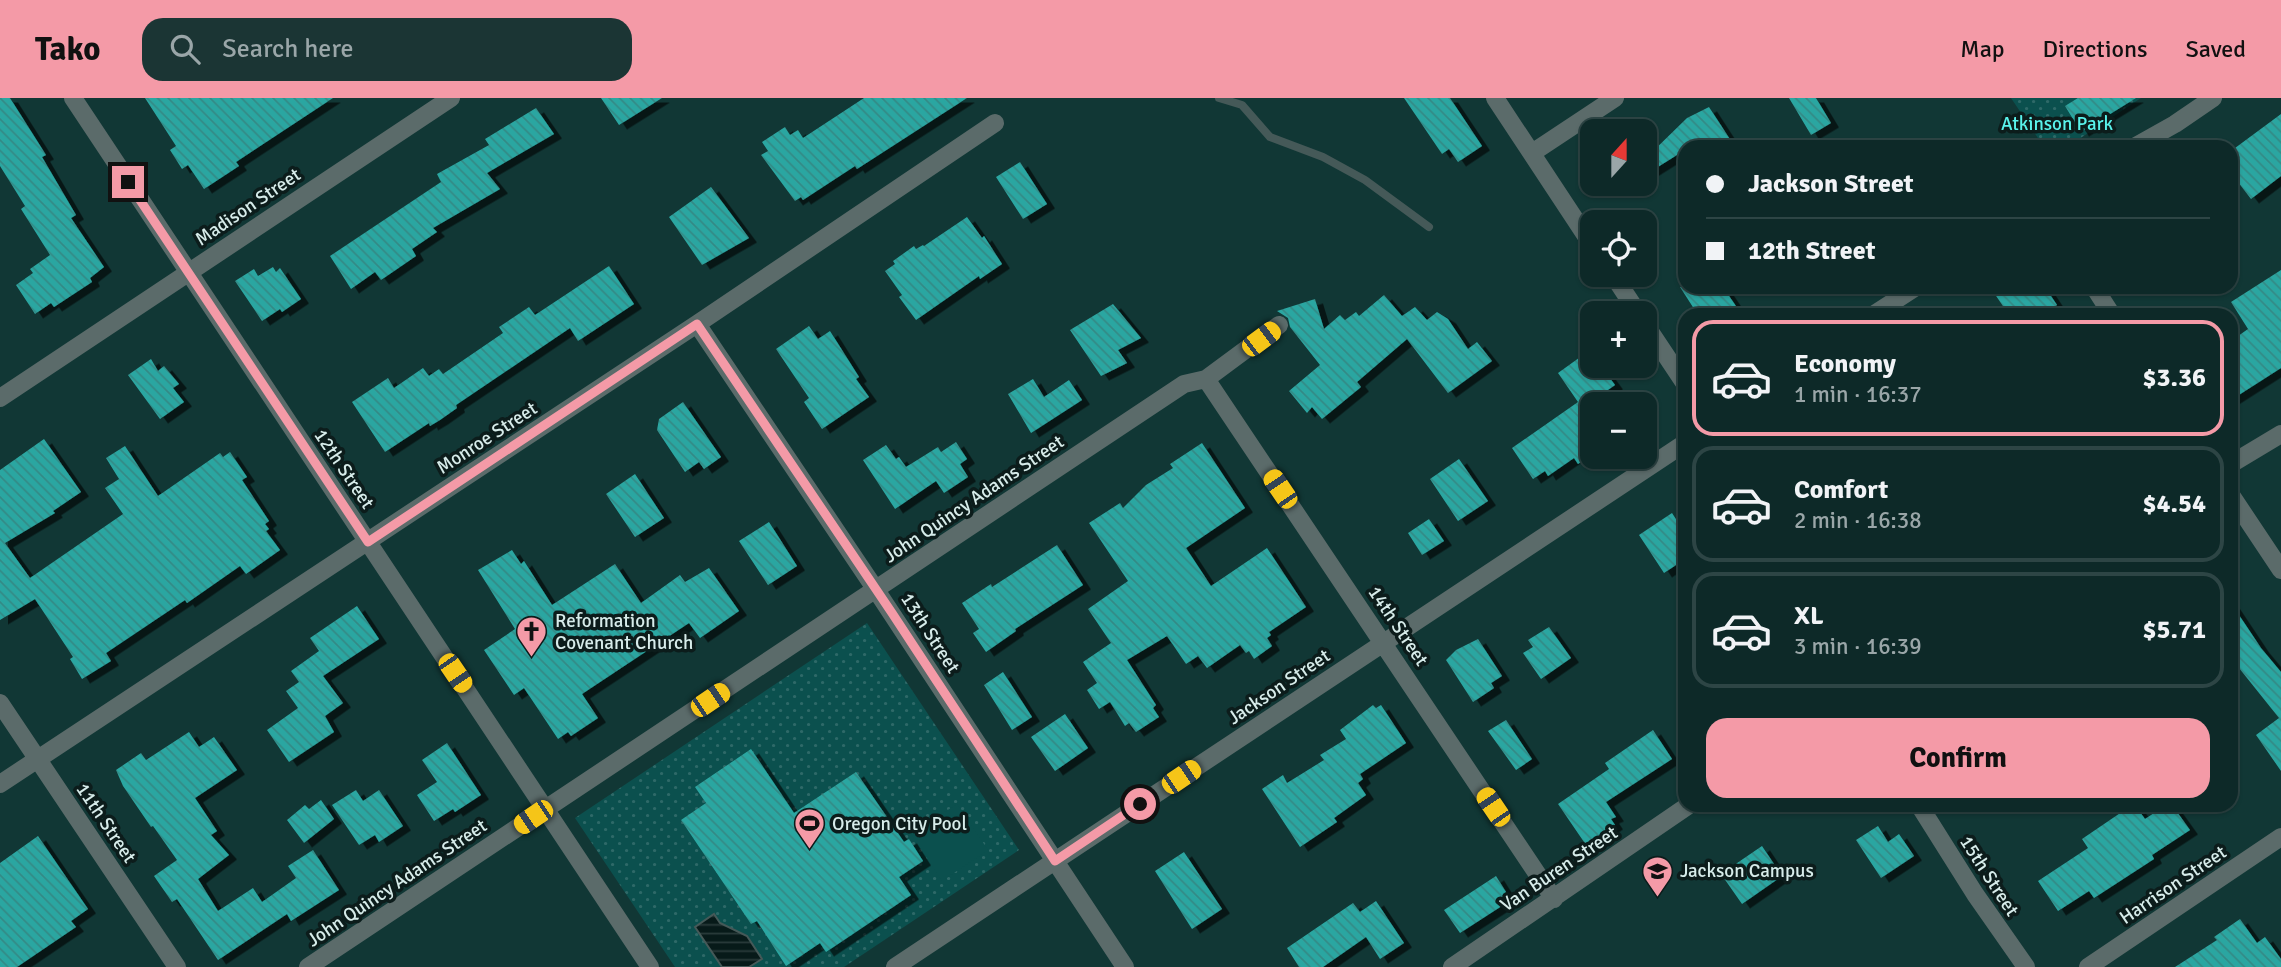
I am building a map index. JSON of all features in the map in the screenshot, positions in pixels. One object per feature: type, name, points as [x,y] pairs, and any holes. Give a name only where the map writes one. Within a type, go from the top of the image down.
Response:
[{"type":"street","name":"12th Street","points":[[73,98],[650,967]]},
{"type":"street","name":"Madison Street","points":[[0,398],[450,98]]},
{"type":"street","points":[[1495,98],[1580,226]]},
{"type":"street","points":[[1532,153],[1615,98]]},
{"type":"street","points":[[2146,140],[2213,98]]},
{"type":"street","name":"Monroe Street","points":[[0,783],[697,324],[995,123]]},
{"type":"street","points":[[1884,308],[1905,294]]},
{"type":"street","name":"13th Street","points":[[697,324],[1125,967]]},
{"type":"street","name":"John Quincy Adams Street","points":[[308,967],[1184,384],[1206,379],[1279,325]]},
{"type":"street","points":[[1657,342],[1678,374]]},
{"type":"street","name":"14th Street","points":[[1206,379],[1554,899]]},
{"type":"street","points":[[2238,460],[2281,434]]},
{"type":"street","name":"Jackson Street","points":[[895,967],[1678,448]]},
{"type":"street","points":[[2238,506],[2281,570]]},
{"type":"street","name":"11th Street","points":[[0,703],[177,967]]},
{"type":"street","name":"Van Buren Street","points":[[1452,967],[1679,812]]},
{"type":"street","name":"15th Street","points":[[1923,812],[1975,894],[2026,967]]},
{"type":"street","name":"Harrison Street","points":[[2088,967],[2281,838]]},
{"type":"green space","name":"Atkinson Park","points":[[2011,98],[2141,98],[2078,140],[2039,140]]},
{"type":"green space","name":"Oregon City Pool","points":[[867,623],[1019,850],[844,967],[675,967],[575,818]]},
{"type":"green space","points":[[957,804],[988,850],[942,881],[911,834]]},
{"type":"shaded area","points":[[714,914],[720,923],[747,936],[762,959],[749,967],[722,967],[695,927]]},
{"type":"building","points":[[0,98],[10,98],[46,155],[42,157],[76,215],[71,218],[104,267],[90,278],[92,282],[54,307],[51,303],[35,314],[16,285],[33,273],[30,269],[50,255],[21,209],[25,206],[0,166]]},
{"type":"building","points":[[145,98],[333,98],[236,162],[239,166],[204,189],[188,165],[182,169],[170,150],[176,146]]},
{"type":"building","points":[[601,98],[662,98],[619,125]]},
{"type":"building","points":[[864,98],[967,98],[857,169],[855,166],[803,200],[801,197],[795,201],[761,155],[768,151],[762,142],[785,127],[790,135],[798,130],[803,138]]},
{"type":"building","points":[[1404,98],[1450,98],[1482,146],[1458,162],[1449,149],[1442,154]]},
{"type":"building","points":[[1789,98],[1816,98],[1831,123],[1811,135]]},
{"type":"building","points":[[2078,98],[2136,98],[2081,132],[2065,106]]},
{"type":"building","points":[[1709,107],[1730,140],[1678,140],[1678,154],[1657,168],[1657,147],[1687,118]]},
{"type":"building","points":[[536,108],[554,134],[487,173],[500,189],[433,228],[437,232],[412,249],[416,256],[381,280],[375,272],[351,289],[330,256],[441,182],[437,174],[489,145],[485,139]]},
{"type":"building","points":[[2281,114],[2281,176],[2251,199],[2238,182],[2238,146]]},
{"type":"building","points":[[1020,162],[1047,204],[1023,219],[996,177]]},
{"type":"building","points":[[711,187],[749,238],[702,265],[669,217]]},
{"type":"building","points":[[967,217],[982,238],[984,236],[1002,264],[980,279],[979,276],[916,320],[885,271],[895,264],[893,261],[914,246],[916,249],[924,246]]},
{"type":"building","points":[[609,266],[634,304],[578,341],[570,328],[456,405],[457,408],[440,420],[430,426],[429,423],[385,452],[352,402],[388,378],[394,388],[423,368],[429,376],[439,369],[443,374],[503,333],[499,327],[529,307],[535,315]]},
{"type":"building","points":[[273,267],[276,272],[280,268],[301,299],[262,321],[235,281],[254,269],[258,276]]},
{"type":"building","points":[[2281,270],[2281,368],[2238,396],[2238,336],[2248,329],[2238,313],[2238,308],[2231,302]]},
{"type":"building","points":[[1684,294],[1728,294],[1737,308],[1694,308]]},
{"type":"building","points":[[1995,294],[2050,294],[2057,305],[2053,308],[2004,308]]},
{"type":"building","points":[[1384,295],[1402,316],[1415,307],[1427,320],[1437,312],[1448,319],[1468,349],[1477,342],[1492,361],[1448,393],[1407,339],[1357,382],[1361,387],[1322,419],[1312,407],[1307,413],[1289,391],[1320,365],[1290,327],[1288,318],[1277,311],[1315,299],[1324,329],[1340,315],[1345,320],[1356,312],[1359,316]]},
{"type":"building","points":[[1113,304],[1141,338],[1118,350],[1127,363],[1101,376],[1070,330]]},
{"type":"building","points":[[809,326],[818,339],[830,331],[869,397],[822,429],[804,402],[809,398],[776,349]]},
{"type":"building","points":[[1580,357],[1580,378],[1610,378],[1615,385],[1605,392],[1580,392],[1580,463],[1578,464],[1574,458],[1548,476],[1545,471],[1533,479],[1512,448],[1578,402],[1558,373]]},
{"type":"building","points":[[151,359],[158,371],[164,366],[179,384],[173,388],[184,402],[160,419],[128,375]]},
{"type":"building","points":[[1033,379],[1044,397],[1069,380],[1082,400],[1031,433],[1008,394]]},
{"type":"building","points":[[683,402],[721,457],[704,469],[699,462],[685,472],[657,430],[659,419]]},
{"type":"building","points":[[44,439],[81,492],[53,511],[55,513],[5,543],[30,578],[123,514],[105,488],[119,479],[106,458],[125,446],[158,496],[220,453],[223,457],[230,452],[247,477],[242,480],[269,521],[265,524],[269,529],[266,531],[280,550],[246,574],[240,566],[187,603],[185,600],[106,653],[111,661],[82,679],[70,659],[73,657],[35,599],[0,620],[0,470]]},
{"type":"building","points":[[956,442],[967,459],[960,464],[968,477],[944,493],[936,481],[895,509],[863,460],[886,445],[906,467],[938,447],[941,452]]},
{"type":"building","points":[[1202,443],[1245,508],[1186,548],[1211,586],[1267,548],[1306,607],[1269,632],[1271,635],[1267,638],[1272,646],[1254,659],[1249,651],[1246,653],[1240,645],[1207,668],[1198,656],[1186,664],[1167,636],[1127,660],[1156,705],[1153,708],[1159,717],[1136,732],[1129,723],[1125,726],[1110,702],[1099,709],[1087,690],[1097,683],[1083,662],[1111,643],[1088,609],[1128,581],[1089,523],[1120,503],[1123,508],[1146,485],[1173,468],[1170,464]]},
{"type":"building","points":[[1459,459],[1488,501],[1458,521],[1430,479]]},
{"type":"building","points":[[635,474],[664,518],[635,537],[606,494]]},
{"type":"building","points":[[1672,513],[1678,522],[1678,564],[1664,573],[1639,535]]},
{"type":"building","points":[[1429,519],[1444,541],[1422,555],[1408,533]]},
{"type":"building","points":[[769,522],[797,566],[768,585],[739,541]]},
{"type":"building","points":[[1057,545],[1083,585],[1015,629],[1016,631],[986,652],[973,633],[979,629],[962,603]]},
{"type":"building","name":"Reformation Covenant Church","points":[[512,550],[521,564],[524,561],[552,605],[615,564],[641,603],[680,575],[685,582],[709,568],[739,611],[700,638],[689,623],[582,694],[598,718],[571,736],[568,732],[558,739],[524,688],[514,695],[484,650],[515,629],[478,570]]},
{"type":"building","points":[[357,606],[379,639],[323,676],[343,703],[325,716],[334,732],[289,762],[267,730],[298,708],[286,691],[299,682],[291,671],[319,651],[310,638]]},
{"type":"building","points":[[2238,614],[2281,672],[2281,771],[2256,735],[2279,718],[2238,667]]},
{"type":"building","points":[[1549,627],[1571,658],[1541,679],[1523,653],[1533,647],[1528,640]]},
{"type":"building","points":[[1478,639],[1502,676],[1491,683],[1494,688],[1473,702],[1446,660],[1456,650]]},
{"type":"building","points":[[1003,672],[1032,717],[1012,730],[984,685]]},
{"type":"building","points":[[1373,705],[1376,708],[1381,705],[1406,743],[1360,774],[1363,779],[1358,783],[1366,795],[1334,818],[1337,822],[1300,847],[1262,789],[1283,775],[1287,783],[1324,760],[1320,755],[1346,739],[1340,730]]},
{"type":"building","points":[[1065,714],[1088,748],[1055,771],[1031,737]]},
{"type":"building","points":[[1506,720],[1532,759],[1516,770],[1488,731]]},
{"type":"building","points":[[1653,730],[1672,759],[1606,802],[1616,817],[1611,819],[1615,825],[1586,845],[1558,804],[1609,769],[1605,763]]},
{"type":"building","points":[[189,732],[199,747],[214,737],[237,770],[195,798],[217,831],[211,835],[229,855],[198,879],[218,911],[253,888],[262,902],[296,878],[288,866],[313,850],[339,890],[291,921],[287,914],[218,960],[177,899],[172,902],[154,876],[177,860],[123,786],[116,770],[141,753],[146,760]]},
{"type":"building","points":[[447,743],[481,795],[455,812],[453,809],[434,821],[417,795],[437,782],[422,760]]},
{"type":"building","name":"Oregon City Pool","points":[[751,749],[794,813],[856,772],[904,842],[909,839],[923,861],[899,877],[911,895],[826,952],[820,943],[786,966],[757,921],[751,924],[681,820],[706,803],[695,787]]},
{"type":"building","points":[[356,790],[363,801],[379,790],[403,826],[379,842],[375,835],[359,845],[332,805]]},
{"type":"building","points":[[321,800],[334,819],[304,843],[287,820],[305,805],[309,809]]},
{"type":"building","points":[[2122,812],[2140,812],[2145,819],[2156,812],[2177,812],[2190,830],[2152,855],[2154,859],[2094,898],[2089,891],[2058,911],[2038,881],[2088,848],[2082,839]]},
{"type":"building","points":[[1878,826],[1888,842],[1899,834],[1914,856],[1881,878],[1856,840]]},
{"type":"building","points":[[38,836],[88,909],[71,921],[76,927],[17,967],[0,967],[0,863]]},
{"type":"building","points":[[1762,846],[1782,876],[1742,904],[1721,874]]},
{"type":"building","points":[[1184,852],[1222,909],[1192,929],[1155,871]]},
{"type":"building","points":[[1496,876],[1511,900],[1460,933],[1444,910]]},
{"type":"building","points":[[1376,901],[1404,943],[1380,959],[1366,937],[1323,967],[1299,967],[1287,948],[1353,903],[1360,912]]},
{"type":"building","points":[[2240,919],[2257,943],[2265,937],[2281,959],[2281,967],[2175,967],[2217,940],[2214,937]]},
{"type":"waterway","points":[[1219,98],[1242,105],[1270,137],[1323,157],[1365,180],[1429,227]]},
{"type":"place","name":"Reformation Covenant Church","points":[[532,659]]},
{"type":"place","name":"Oregon City Pool","points":[[809,851]]},
{"type":"place","name":"Jackson Campus","points":[[1657,898]]},
{"type":"route","points":[[128,182],[368,542],[697,324],[1055,861],[1140,804]]}]
